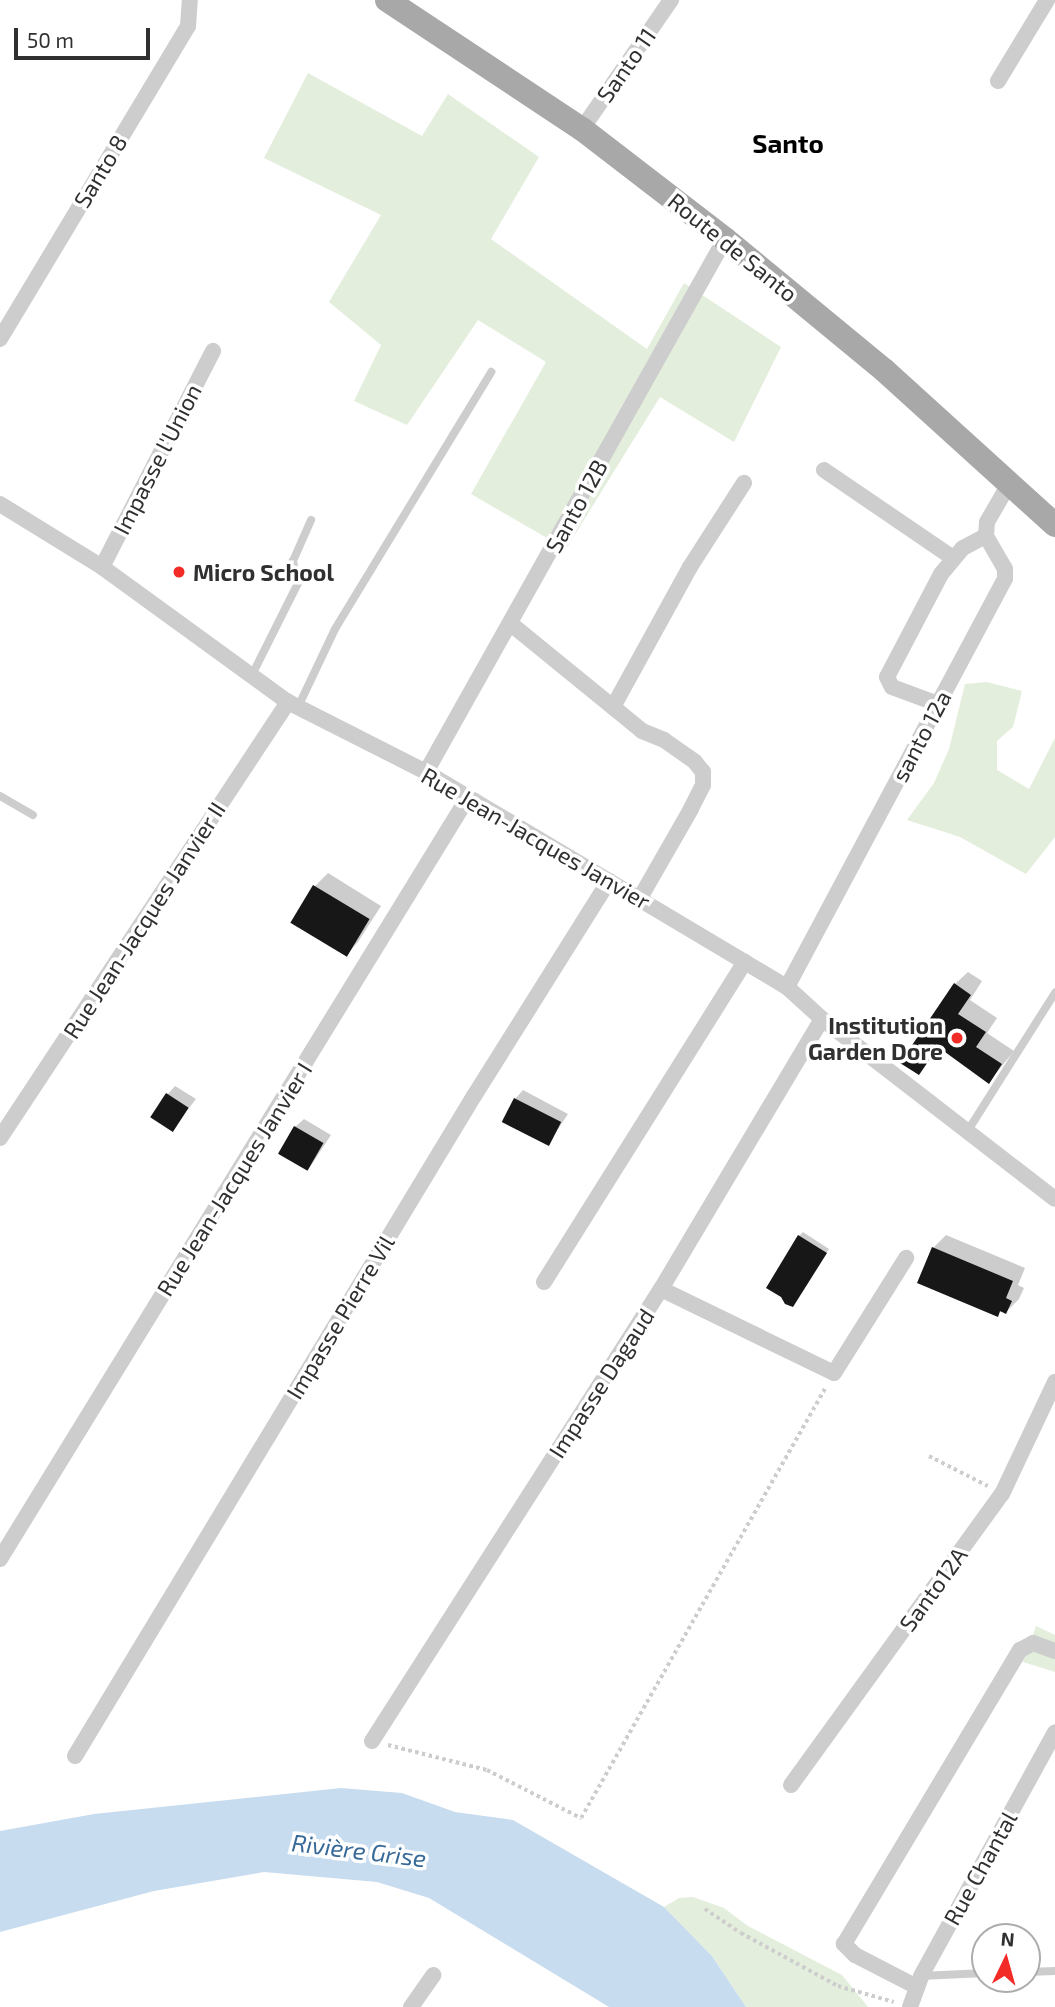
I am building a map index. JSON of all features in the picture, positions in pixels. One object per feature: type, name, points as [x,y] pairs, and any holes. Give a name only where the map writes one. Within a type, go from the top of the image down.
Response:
[{"type":"main road","name":"Route de Santo","points":[[387,0],[582,129],[725,239],[884,370],[1055,525]]},
{"type":"street","name":"Santo 8","points":[[0,339],[188,26],[190,0]]},
{"type":"street","name":"Santo 11","points":[[582,129],[671,0]]},
{"type":"street","points":[[998,81],[1047,0]]},
{"type":"street","name":"Santo 12B","points":[[426,772],[725,239]]},
{"type":"street","name":"Impasse l'Union","points":[[102,567],[213,351]]},
{"type":"street","points":[[824,470],[953,558]]},
{"type":"street","points":[[613,707],[690,567],[744,483]]},
{"type":"street","points":[[938,704],[892,687],[887,677],[908,632],[953,558],[963,548],[986,536],[987,522],[1009,484]]},
{"type":"street","name":"Rue Jean-Jacques Janvier","points":[[0,503],[102,567],[293,705],[426,772],[467,799],[787,987],[822,1019],[1055,1199]]},
{"type":"street","name":"santo 12a","points":[[787,987],[1005,578],[1005,569],[986,536]]},
{"type":"street","points":[[511,624],[642,731],[664,740],[685,754],[703,772],[703,785],[691,809],[639,898]]},
{"type":"street","name":"Rue Jean-Jacques Janvier II","points":[[0,1138],[293,705]]},
{"type":"street","name":"Rue Jean-Jacques Janvier I","points":[[0,1559],[467,799]]},
{"type":"street","name":"Impasse Pierre Vil","points":[[75,1756],[467,1108],[609,881]]},
{"type":"street","points":[[544,1282],[745,962]]},
{"type":"street","name":"Impasse Dagaud","points":[[372,1741],[662,1289],[822,1019]]},
{"type":"street","points":[[662,1289],[834,1373],[906,1258]]},
{"type":"street","name":"Santo12A","points":[[791,1785],[1002,1494],[1055,1382]]},
{"type":"street","points":[[919,1981],[855,1955],[844,1944],[1020,1650],[1033,1643],[1055,1651]]},
{"type":"street","name":"Rue Chantal","points":[[904,2005],[1055,1732]]},
{"type":"street","points":[[411,2007],[433,1975]]},
{"type":"lane","points":[[293,705],[335,629],[491,372]]},
{"type":"lane","points":[[252,675],[298,583],[293,561],[311,520]]},
{"type":"lane","points":[[0,796],[33,815]]},
{"type":"lane","points":[[967,1132],[1055,993]]},
{"type":"lane","points":[[919,1981],[971,1975]]},
{"type":"path","points":[[372,1741],[487,1770],[581,1818],[834,1373]]},
{"type":"path","points":[[929,1456],[1002,1494]]},
{"type":"path","points":[[705,1909],[741,1933],[838,1986],[904,2005]]},
{"type":"green space","points":[[308,73],[422,136],[448,94],[539,157],[491,239],[647,349],[684,283],[781,347],[734,442],[660,397],[566,549],[471,494],[546,362],[478,320],[407,425],[354,401],[381,345],[329,302],[381,215],[264,158]]},
{"type":"green space","points":[[987,682],[1022,691],[1013,727],[997,741],[997,770],[1029,789],[1055,738],[1055,837],[1026,874],[960,837],[907,820],[934,783],[949,749],[965,684]]},
{"type":"green space","points":[[1036,1626],[1055,1635],[1055,1672],[1023,1662]]},
{"type":"green space","points":[[693,1897],[724,1908],[748,1926],[842,1975],[868,2007],[746,2007],[712,1956],[664,1907],[679,1898]]},
{"type":"water","name":"Rivière Grise","points":[[341,1788],[402,1793],[455,1812],[513,1820],[664,1907],[712,1956],[746,2007],[609,2007],[429,1898],[377,1882],[264,1872],[154,1891],[0,1932],[0,1831],[94,1814]]},
{"type":"building","points":[[313,885],[370,919],[347,957],[290,923]]},
{"type":"building","points":[[954,983],[971,995],[958,1014],[986,1032],[976,1047],[1002,1064],[989,1084],[945,1052],[941,1058],[934,1053],[919,1075],[900,1063]]},
{"type":"building","points":[[166,1093],[189,1108],[173,1132],[150,1117]]},
{"type":"building","points":[[514,1098],[561,1122],[549,1146],[502,1122]]},
{"type":"building","points":[[294,1126],[323,1143],[307,1171],[278,1154]]},
{"type":"building","points":[[798,1235],[827,1253],[793,1307],[785,1304],[781,1297],[766,1288]]},
{"type":"building","points":[[932,1247],[1013,1281],[1006,1298],[1012,1301],[1006,1314],[1000,1311],[998,1317],[917,1283]]},
{"type":"place","name":"Micro School","points":[[179,572]]},
{"type":"place","name":"Institution Garden Dore","points":[[957,1038]]},
{"type":"district","name":"Santo","points":[[788,143]]}]
